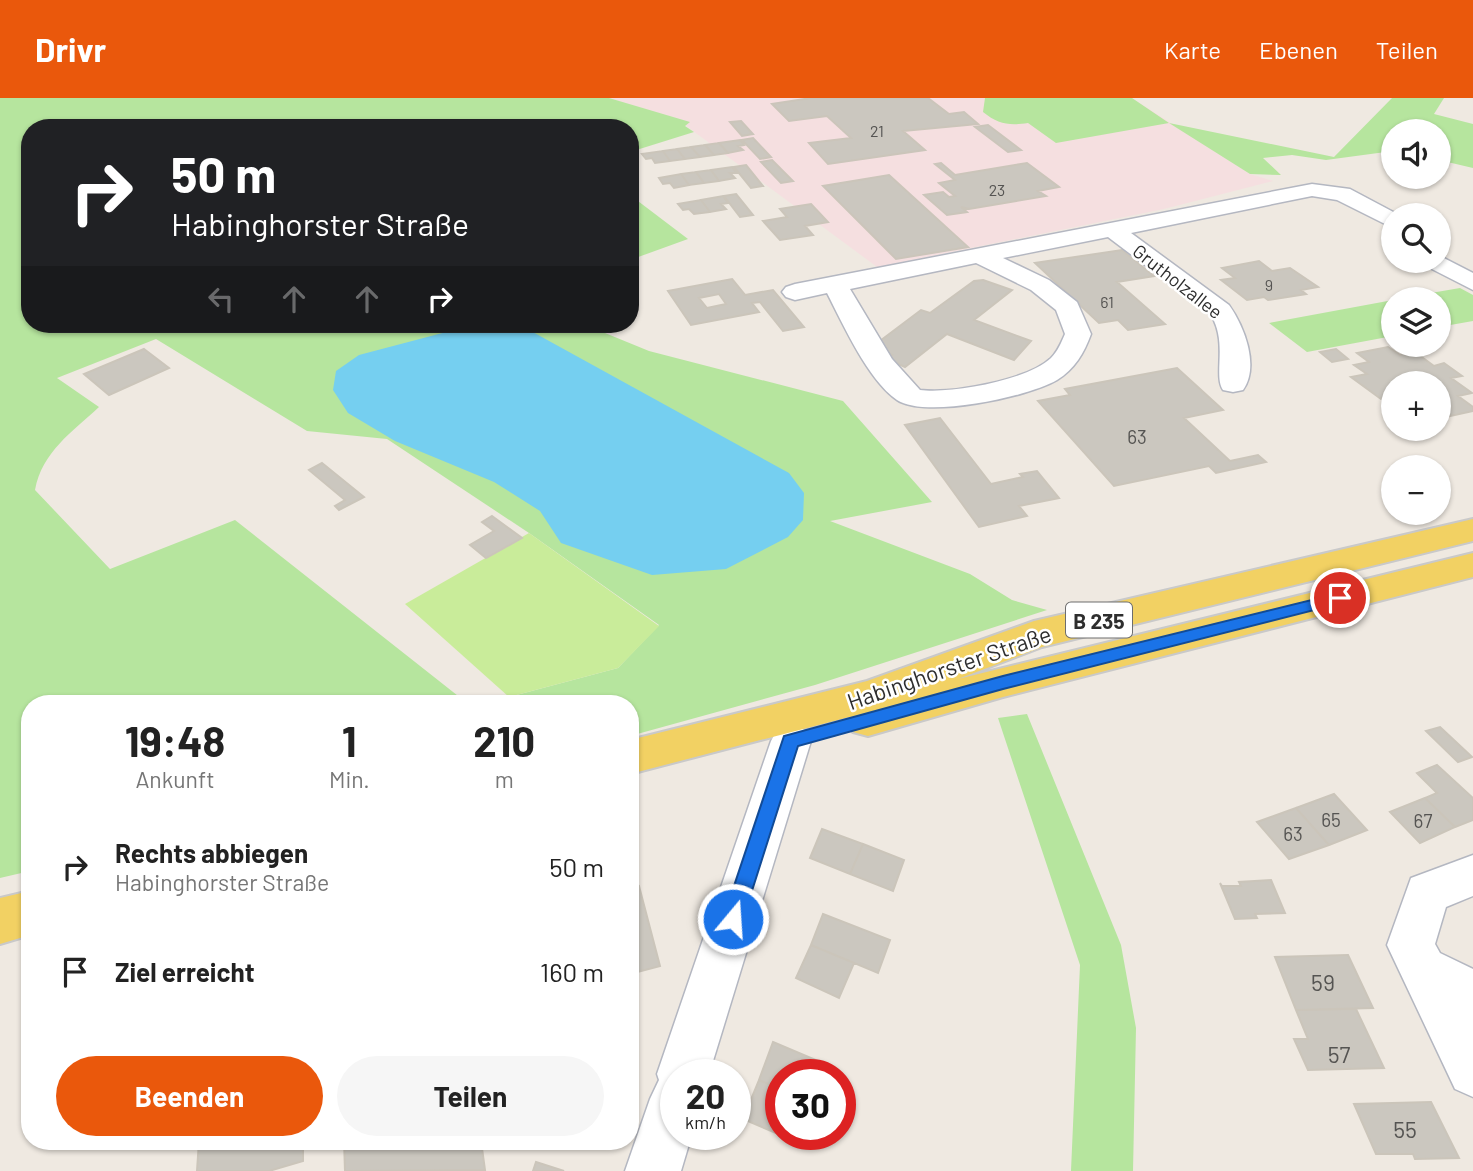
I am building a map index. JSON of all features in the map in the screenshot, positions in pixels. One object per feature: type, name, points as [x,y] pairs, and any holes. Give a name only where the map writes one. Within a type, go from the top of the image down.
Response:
[{"type":"main road","name":"Habinghorster Straße","points":[[639,755],[872,695],[1034,635],[1473,530]]},
{"type":"main road","name":"Habinghorster Straße","points":[[639,776],[791,741],[1003,682],[1473,565]]},
{"type":"main road","points":[[791,741],[798,728],[844,714],[872,695]]},
{"type":"main road","points":[[0,921],[21,916]]},
{"type":"street","name":"Grutholzallee","points":[[795,292],[1312,190],[1342,194],[1381,215]]},
{"type":"street","points":[[1312,190],[1381,230]]},
{"type":"street","name":"Grutholzallee","points":[[1110,228],[1220,310],[1232,326],[1235,343],[1233,384]]},
{"type":"street","points":[[1451,255],[1473,268]]},
{"type":"street","points":[[836,285],[894,381],[909,396],[928,400],[1013,388],[1058,367],[1068,358],[1078,334],[1068,307],[1040,285],[981,256]]},
{"type":"street","points":[[1451,271],[1473,283]]},
{"type":"street","points":[[688,1059],[791,741]]},
{"type":"street","points":[[1473,875],[1427,893],[1411,945],[1473,1071]]},
{"type":"street","points":[[1423,969],[1473,995]]},
{"type":"street","points":[[653,1171],[660,1149]]},
{"type":"shaded area","points":[[609,98],[1132,98],[1250,174],[1273,181],[1164,209],[877,267],[685,125],[689,122]]},
{"type":"green space","points":[[0,98],[609,98],[690,122],[685,126],[694,132],[639,149],[639,119],[21,119],[21,333],[605,333],[649,351],[843,401],[932,502],[830,521],[970,574],[1012,600],[1047,610],[815,685],[639,734],[639,695],[517,695],[618,668],[659,625],[529,533],[387,439],[307,431],[156,339],[57,378],[99,407],[51,454],[35,490],[110,569],[235,520],[457,695],[21,695],[21,873],[0,878]]},
{"type":"green space","points":[[985,98],[1132,98],[1169,123],[1056,143],[1028,123],[1004,123],[988,116],[983,112]]},
{"type":"green space","points":[[1392,98],[1444,98],[1434,114],[1473,124],[1473,168],[1451,163],[1451,119],[1381,119],[1381,153],[1326,160],[1292,155],[1263,158],[1281,175],[1250,174],[1169,123],[1334,157]]},
{"type":"green space","points":[[639,202],[688,239],[639,257]]},
{"type":"green space","points":[[1460,288],[1473,295],[1473,321],[1451,325],[1451,290]]},
{"type":"green space","points":[[1381,302],[1381,338],[1307,352],[1269,323]]},
{"type":"green space","points":[[529,533],[659,626],[618,668],[517,695],[507,695],[405,604]]},
{"type":"green space","points":[[1027,714],[1121,945],[1136,1028],[1133,1171],[1071,1171],[1080,965],[998,718]]},
{"type":"water","points":[[442,333],[535,333],[789,473],[804,493],[803,520],[788,537],[726,569],[652,575],[561,543],[540,511],[494,482],[395,441],[348,413],[333,390],[336,371],[359,355]]},
{"type":"building","points":[[811,98],[928,98],[949,114],[964,112],[978,124],[903,131],[925,150],[828,164],[809,143],[851,138],[827,116],[789,121],[772,104]]},
{"type":"building","points":[[741,121],[753,134],[742,136],[730,122]]},
{"type":"building","points":[[988,125],[1021,150],[1008,152],[975,127]]},
{"type":"building","points":[[753,138],[771,157],[760,159],[742,140]]},
{"type":"building","points":[[740,140],[744,145],[738,146],[743,150],[728,153],[719,143]]},
{"type":"building","points":[[719,143],[728,153],[714,155],[705,145]]},
{"type":"building","points":[[705,145],[714,155],[700,157],[691,147]]},
{"type":"building","points":[[691,147],[700,157],[685,159],[677,149]]},
{"type":"building","points":[[677,149],[685,159],[670,161],[663,151]]},
{"type":"building","points":[[663,151],[670,161],[655,163],[652,158],[646,159],[642,154]]},
{"type":"building","points":[[772,160],[793,181],[781,183],[761,162]]},
{"type":"building","points":[[941,163],[955,175],[1027,163],[1059,187],[1038,191],[1046,196],[969,209],[961,207],[967,212],[947,215],[924,195],[943,192],[949,197],[955,196],[939,183],[955,180],[935,164]]},
{"type":"building","points":[[746,165],[763,186],[751,188],[734,167]]},
{"type":"building","points":[[732,167],[737,173],[730,173],[735,178],[719,181],[711,170]]},
{"type":"building","points":[[711,170],[719,181],[704,183],[696,172]]},
{"type":"building","points":[[696,172],[704,183],[689,185],[681,174]]},
{"type":"building","points":[[681,174],[689,185],[674,188],[670,183],[663,184],[659,178]]},
{"type":"building","points":[[889,175],[968,247],[896,259],[823,186]]},
{"type":"building","points":[[736,194],[753,215],[740,217],[724,196]]},
{"type":"building","points":[[723,196],[728,203],[721,204],[726,209],[710,212],[701,200]]},
{"type":"building","points":[[701,200],[710,212],[694,214],[689,209],[683,210],[678,204]]},
{"type":"building","points":[[811,204],[828,222],[805,226],[813,235],[780,240],[763,221],[787,217],[780,209]]},
{"type":"building","points":[[1122,250],[1154,276],[1117,282],[1165,324],[1128,330],[1118,320],[1099,323],[1035,263]]},
{"type":"building","points":[[1259,261],[1272,271],[1290,268],[1318,287],[1301,290],[1306,294],[1268,300],[1264,297],[1247,300],[1221,280],[1235,278],[1222,268]]},
{"type":"building","points":[[732,279],[745,295],[773,290],[804,327],[783,331],[760,302],[752,303],[759,312],[691,325],[668,291]],"holes":[[[719,294],[726,304],[707,308],[699,298]]]},
{"type":"building","points":[[983,280],[1012,290],[974,320],[1031,341],[1014,360],[947,334],[905,367],[887,359],[892,355],[882,350],[886,348],[876,344],[921,310],[930,313],[974,281]]},
{"type":"building","points":[[1381,348],[1381,357],[1422,357],[1434,366],[1444,363],[1462,376],[1451,378],[1451,371],[1381,371],[1381,399],[1351,377],[1367,374],[1354,365],[1369,362],[1357,353]]},
{"type":"building","points":[[144,349],[169,368],[109,395],[84,374]]},
{"type":"building","points":[[1336,349],[1348,359],[1332,362],[1320,352]]},
{"type":"building","points":[[1177,368],[1223,410],[1184,418],[1230,461],[1258,455],[1266,462],[1216,473],[1209,466],[1114,486],[1038,401],[1070,395],[1065,389]]},
{"type":"building","points":[[1451,378],[1472,393],[1458,396],[1473,407],[1473,411],[1451,416]]},
{"type":"building","points":[[940,418],[991,484],[1037,471],[1059,498],[1019,506],[1027,516],[979,527],[905,425]]},
{"type":"building","points":[[322,463],[364,497],[339,510],[335,506],[345,500],[309,470]]},
{"type":"building","points":[[492,516],[522,538],[486,558],[470,545],[494,531],[482,522]]},
{"type":"building","points":[[1440,727],[1472,757],[1458,762],[1426,731]]},
{"type":"building","points":[[1437,765],[1473,798],[1473,820],[1455,827],[1425,798],[1437,793],[1417,773]]},
{"type":"building","points":[[1334,794],[1367,830],[1329,845],[1296,808]]},
{"type":"building","points":[[1425,798],[1455,827],[1420,843],[1390,812]]},
{"type":"building","points":[[1296,808],[1329,845],[1289,859],[1257,822]]},
{"type":"building","points":[[822,829],[863,844],[850,874],[810,858]]},
{"type":"building","points":[[863,844],[904,860],[893,891],[850,874]]},
{"type":"building","points":[[1271,880],[1285,913],[1255,914],[1257,918],[1235,919],[1220,883],[1222,886],[1241,886],[1239,882]]},
{"type":"building","points":[[639,886],[660,966],[639,972]]},
{"type":"building","points":[[823,914],[890,940],[878,973],[811,945]]},
{"type":"building","points":[[811,945],[854,963],[839,998],[796,978]]},
{"type":"building","points":[[1348,955],[1373,1008],[1296,1010],[1275,957]]},
{"type":"building","points":[[1356,1009],[1384,1068],[1308,1070],[1294,1039],[1308,1039],[1296,1010]]},
{"type":"building","points":[[773,1042],[813,1059],[767,1059]]},
{"type":"building","points":[[765,1064],[765,1083],[759,1080]]},
{"type":"building","points":[[759,1080],[765,1083],[765,1128],[751,1122],[751,1100]]},
{"type":"building","points":[[1431,1102],[1459,1158],[1415,1159],[1413,1154],[1376,1154],[1354,1104]]},
{"type":"building","points":[[198,1150],[303,1150],[303,1161],[269,1171],[197,1171]]},
{"type":"building","points":[[344,1150],[482,1150],[485,1170],[345,1171]]},
{"type":"building","points":[[536,1162],[564,1171],[533,1171]]},
{"type":"route","points":[[733,919],[791,741],[1003,682],[1340,598]]}]
